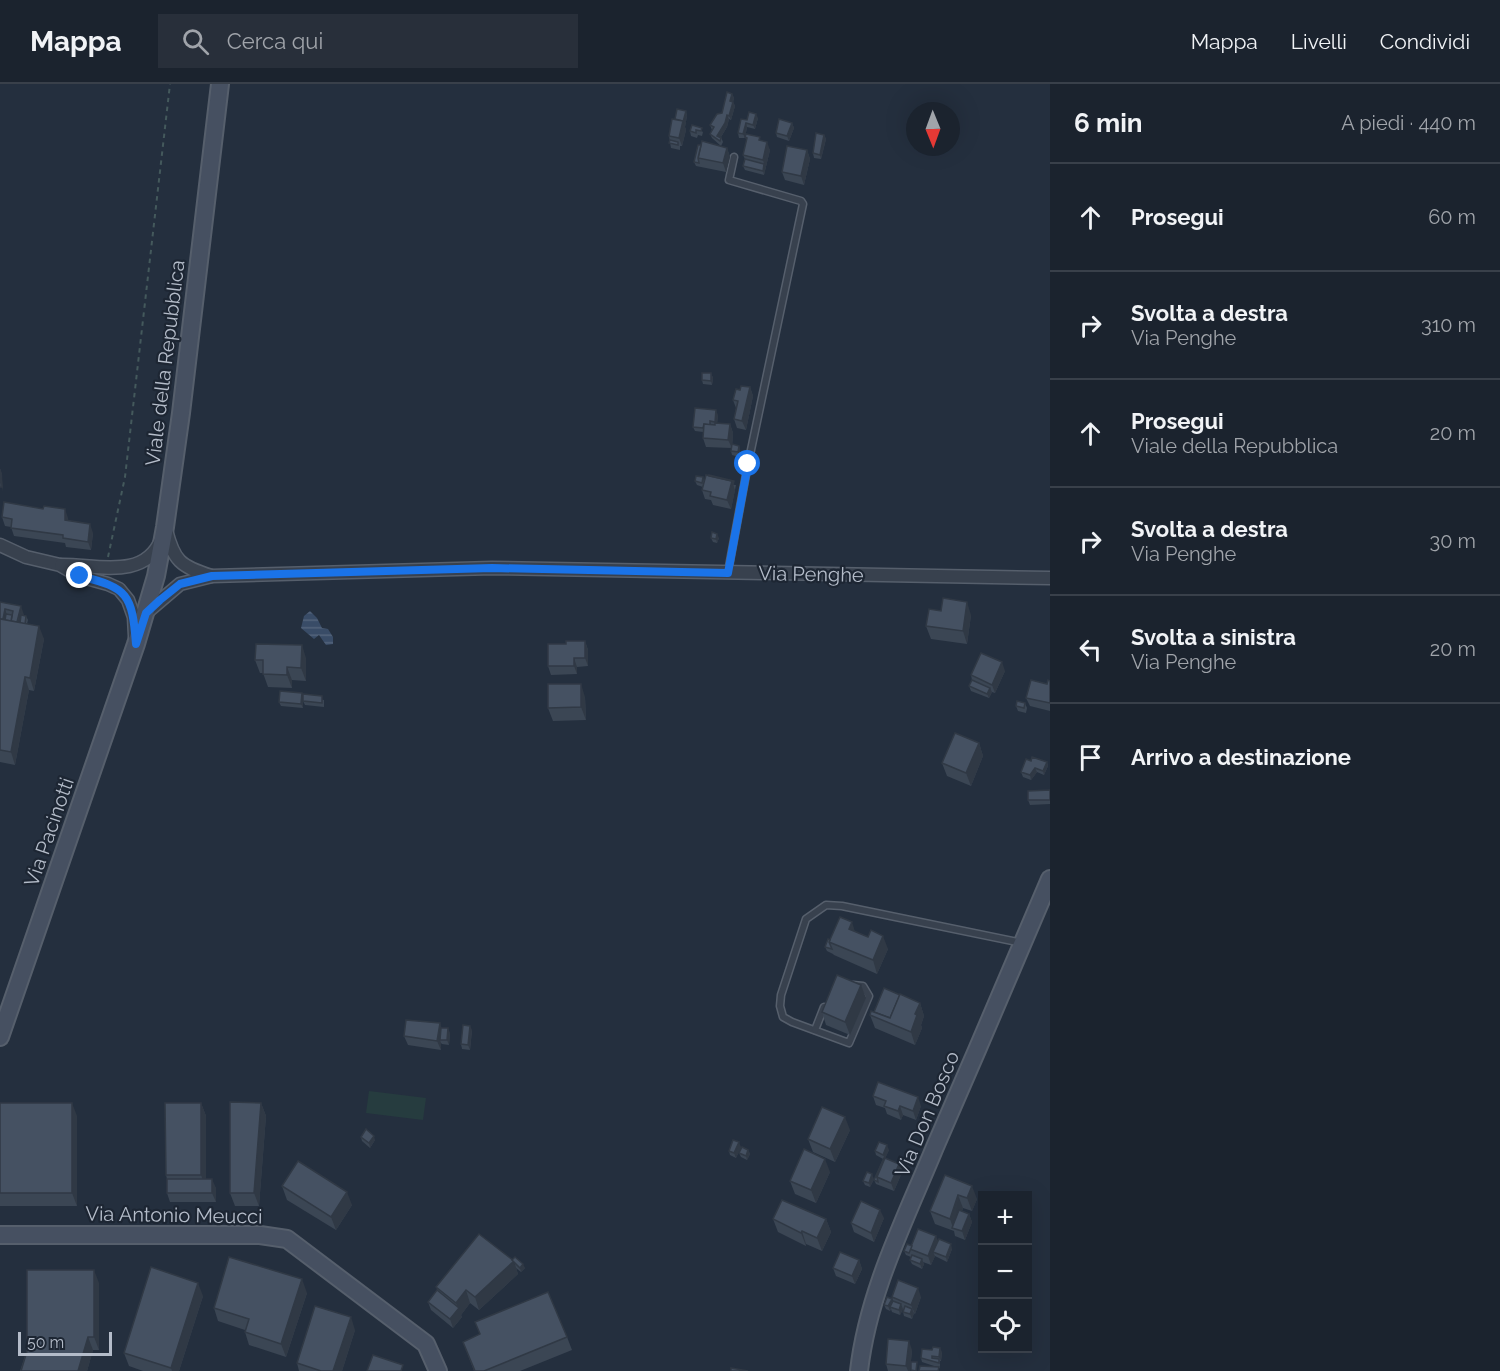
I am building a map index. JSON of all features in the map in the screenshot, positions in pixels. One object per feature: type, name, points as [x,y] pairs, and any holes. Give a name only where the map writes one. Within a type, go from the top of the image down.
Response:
[{"type":"main road","name":"Viale della Repubblica","points":[[136,644],[156,576],[165,527],[181,413],[220,84]]},
{"type":"main road","name":"Via Pacinotti","points":[[0,1036],[136,644]]},
{"type":"main road","name":"Via Don Bosco","points":[[859,1371],[866,1329],[875,1295],[896,1239],[1050,879]]},
{"type":"main road","name":"Via Antonio Meucci","points":[[0,1235],[260,1235],[287,1239],[426,1344],[438,1371]]},
{"type":"street","points":[[60,566],[78,565],[106,569],[135,565],[147,558],[158,547],[165,527]]},
{"type":"street","name":"Via Penghe","points":[[165,527],[174,555],[180,563],[212,576]]},
{"type":"street","points":[[0,545],[26,557],[60,566],[80,576],[120,589],[128,600],[134,617],[136,644]]},
{"type":"street","name":"Via Penghe","points":[[146,613],[180,584],[212,576],[492,568],[1050,578]]},
{"type":"lane","points":[[728,573],[748,464],[803,204],[801,201],[729,180],[734,157]]},
{"type":"lane","points":[[844,984],[863,986],[869,996],[849,1042],[783,1017],[780,1006],[781,995],[806,919],[826,905],[842,906],[1023,943]]},
{"type":"lane","points":[[814,1030],[828,998]]},
{"type":"path","points":[[106,569],[125,477],[171,84]]},
{"type":"green space","points":[[369,1091],[426,1098],[423,1120],[366,1113]]},
{"type":"water","points":[[310,611],[322,628],[328,629],[333,637],[333,644],[326,645],[319,635],[314,639],[301,628],[304,616]]},
{"type":"building","points":[[727,92],[732,94],[730,101],[733,102],[729,116],[727,115],[717,136],[721,138],[720,141],[710,134],[714,127],[710,125],[717,114],[722,113]]},
{"type":"building","points":[[677,109],[686,111],[683,122],[675,119]]},
{"type":"building","points":[[749,112],[756,114],[753,125],[746,123],[743,134],[738,133],[741,119],[747,120]]},
{"type":"building","points":[[672,119],[683,121],[679,138],[669,136]]},
{"type":"building","points":[[779,119],[792,123],[787,136],[776,133]]},
{"type":"building","points":[[692,125],[702,128],[701,131],[696,130],[696,133],[690,131]]},
{"type":"building","points":[[816,133],[824,135],[820,155],[813,153]]},
{"type":"building","points":[[746,134],[760,137],[759,140],[767,142],[763,160],[743,155]]},
{"type":"building","points":[[670,140],[678,142],[678,145],[669,143]]},
{"type":"building","points":[[702,141],[727,148],[723,163],[698,158]]},
{"type":"building","points":[[698,145],[701,145],[699,163],[694,162]]},
{"type":"building","points":[[787,146],[807,150],[801,176],[782,172]]},
{"type":"building","points":[[745,159],[764,164],[763,171],[743,166]]},
{"type":"building","points":[[702,373],[711,373],[711,381],[702,380]]},
{"type":"building","points":[[741,386],[750,387],[742,421],[734,419],[738,401],[733,400],[736,389],[740,390]]},
{"type":"building","points":[[695,408],[716,410],[715,422],[710,421],[710,425],[704,424],[703,428],[693,427]]},
{"type":"building","points":[[715,423],[730,424],[728,440],[703,438],[704,424],[715,425]]},
{"type":"building","points":[[732,444],[739,446],[738,452],[731,451]]},
{"type":"building","points":[[706,475],[732,481],[727,500],[710,496],[711,492],[702,490]]},
{"type":"building","points":[[696,476],[703,477],[702,483],[695,481]]},
{"type":"building","points":[[4,502],[43,509],[44,506],[65,509],[65,520],[90,524],[88,542],[63,538],[63,535],[11,528],[12,519],[2,517]]},
{"type":"building","points":[[712,532],[717,534],[716,539],[711,538]]},
{"type":"building","points":[[943,598],[967,602],[963,631],[926,626],[929,609],[941,611]]},
{"type":"building","points":[[0,602],[21,606],[17,622],[11,621],[13,611],[5,609],[3,619],[0,619]]},
{"type":"building","points":[[6,614],[12,615],[11,621],[5,620]]},
{"type":"building","points":[[21,615],[26,616],[25,624],[20,623]]},
{"type":"building","points":[[0,619],[39,626],[30,678],[25,677],[11,752],[0,750]]},
{"type":"building","points":[[566,641],[585,641],[585,658],[574,658],[574,666],[548,666],[548,644],[566,644]]},
{"type":"building","points":[[256,644],[302,645],[301,668],[287,667],[287,675],[263,674],[263,660],[255,660]]},
{"type":"building","points":[[981,653],[1002,662],[992,685],[971,675]]},
{"type":"building","points":[[972,680],[990,688],[987,694],[969,686]]},
{"type":"building","points":[[1031,680],[1047,684],[1048,680],[1050,681],[1050,703],[1026,698]]},
{"type":"building","points":[[548,684],[581,684],[581,707],[548,708]]},
{"type":"building","points":[[280,691],[302,693],[301,704],[279,702]]},
{"type":"building","points":[[303,694],[322,696],[322,703],[303,701]]},
{"type":"building","points":[[1017,701],[1025,703],[1024,708],[1016,706]]},
{"type":"building","points":[[955,733],[979,743],[966,773],[942,763]]},
{"type":"building","points":[[1032,757],[1047,762],[1043,771],[1035,768],[1030,775],[1021,772],[1026,759],[1031,761]]},
{"type":"building","points":[[1050,790],[1050,800],[1028,800],[1028,791]]},
{"type":"building","points":[[840,917],[852,922],[849,929],[868,937],[871,930],[883,936],[873,960],[829,942]]},
{"type":"building","points":[[828,939],[830,940],[832,949],[825,947]]},
{"type":"building","points":[[837,975],[861,985],[845,1022],[822,1012]]},
{"type":"building","points":[[884,988],[900,995],[890,1018],[874,1012]]},
{"type":"building","points":[[900,994],[920,1003],[911,1032],[870,1015],[871,1011],[890,1018]]},
{"type":"building","points":[[406,1020],[440,1023],[437,1041],[404,1036]]},
{"type":"building","points":[[463,1025],[470,1026],[468,1045],[461,1044]]},
{"type":"building","points":[[441,1028],[448,1028],[447,1040],[440,1040]]},
{"type":"building","points":[[878,1082],[918,1097],[913,1111],[900,1106],[898,1111],[884,1106],[886,1101],[873,1096]]},
{"type":"building","points":[[230,1102],[261,1103],[254,1193],[230,1193]]},
{"type":"building","points":[[0,1103],[72,1103],[72,1193],[0,1193]]},
{"type":"building","points":[[165,1103],[201,1103],[201,1175],[166,1175]]},
{"type":"building","points":[[822,1107],[845,1117],[830,1149],[808,1139]]},
{"type":"building","points":[[366,1129],[374,1136],[369,1143],[361,1137]]},
{"type":"building","points":[[733,1140],[739,1142],[734,1153],[729,1151]]},
{"type":"building","points":[[879,1142],[887,1145],[883,1155],[875,1151]]},
{"type":"building","points":[[742,1147],[748,1150],[746,1156],[739,1153]]},
{"type":"building","points":[[804,1149],[825,1159],[811,1190],[790,1181]]},
{"type":"building","points":[[884,1158],[877,1177],[878,1182],[874,1180]]},
{"type":"building","points":[[885,1158],[899,1164],[891,1183],[877,1177]]},
{"type":"building","points":[[298,1161],[347,1192],[331,1217],[282,1186]]},
{"type":"building","points":[[867,1172],[872,1174],[869,1183],[863,1181]]},
{"type":"building","points":[[945,1175],[972,1186],[967,1198],[958,1195],[950,1219],[930,1211]]},
{"type":"building","points":[[167,1179],[212,1179],[212,1193],[167,1193]]},
{"type":"building","points":[[782,1200],[826,1219],[817,1238],[773,1219]]},
{"type":"building","points":[[861,1201],[880,1210],[871,1233],[851,1223]]},
{"type":"building","points":[[959,1210],[969,1214],[962,1231],[952,1228]]},
{"type":"building","points":[[918,1229],[936,1236],[928,1256],[910,1249]]},
{"type":"building","points":[[479,1234],[514,1261],[475,1297],[466,1290],[456,1303],[436,1287]]},
{"type":"building","points":[[939,1239],[951,1244],[946,1257],[933,1252]]},
{"type":"building","points":[[907,1244],[912,1246],[909,1253],[904,1251]]},
{"type":"building","points":[[840,1252],[859,1260],[852,1276],[833,1268]]},
{"type":"building","points":[[912,1255],[922,1259],[920,1264],[910,1260]]},
{"type":"building","points":[[229,1257],[302,1279],[281,1344],[245,1332],[249,1319],[214,1308]]},
{"type":"building","points":[[515,1257],[523,1264],[520,1268],[512,1260]]},
{"type":"building","points":[[151,1267],[198,1283],[171,1368],[124,1353]]},
{"type":"building","points":[[27,1270],[94,1270],[94,1337],[88,1337],[78,1371],[21,1371],[31,1338],[27,1338]]},
{"type":"building","points":[[898,1280],[918,1288],[911,1305],[892,1297]]},
{"type":"building","points":[[437,1290],[459,1308],[450,1319],[428,1302]]},
{"type":"building","points":[[548,1292],[567,1337],[484,1371],[475,1371],[463,1342],[480,1334],[475,1322]]},
{"type":"building","points":[[887,1297],[892,1299],[888,1306],[884,1305]]},
{"type":"building","points":[[893,1301],[901,1304],[899,1310],[890,1307]]},
{"type":"building","points":[[315,1306],[351,1317],[333,1371],[321,1371],[297,1363]]},
{"type":"building","points":[[905,1306],[912,1309],[910,1314],[903,1312]]},
{"type":"building","points":[[888,1339],[909,1341],[906,1366],[886,1364]]},
{"type":"building","points":[[933,1347],[940,1348],[939,1357],[932,1356],[932,1358],[939,1359],[939,1363],[921,1358],[922,1349],[932,1350]]},
{"type":"building","points":[[373,1355],[403,1365],[401,1371],[367,1371]]},
{"type":"building","points":[[911,1362],[917,1362],[916,1371],[911,1370]]},
{"type":"building","points":[[920,1366],[939,1367],[938,1371],[919,1371]]},
{"type":"building","points":[[731,1368],[748,1371],[731,1371]]},
{"type":"route","points":[[80,576],[120,589],[128,600],[134,617],[136,644],[146,613],[171,590],[180,584],[212,576],[492,568],[728,573],[748,464]]}]
